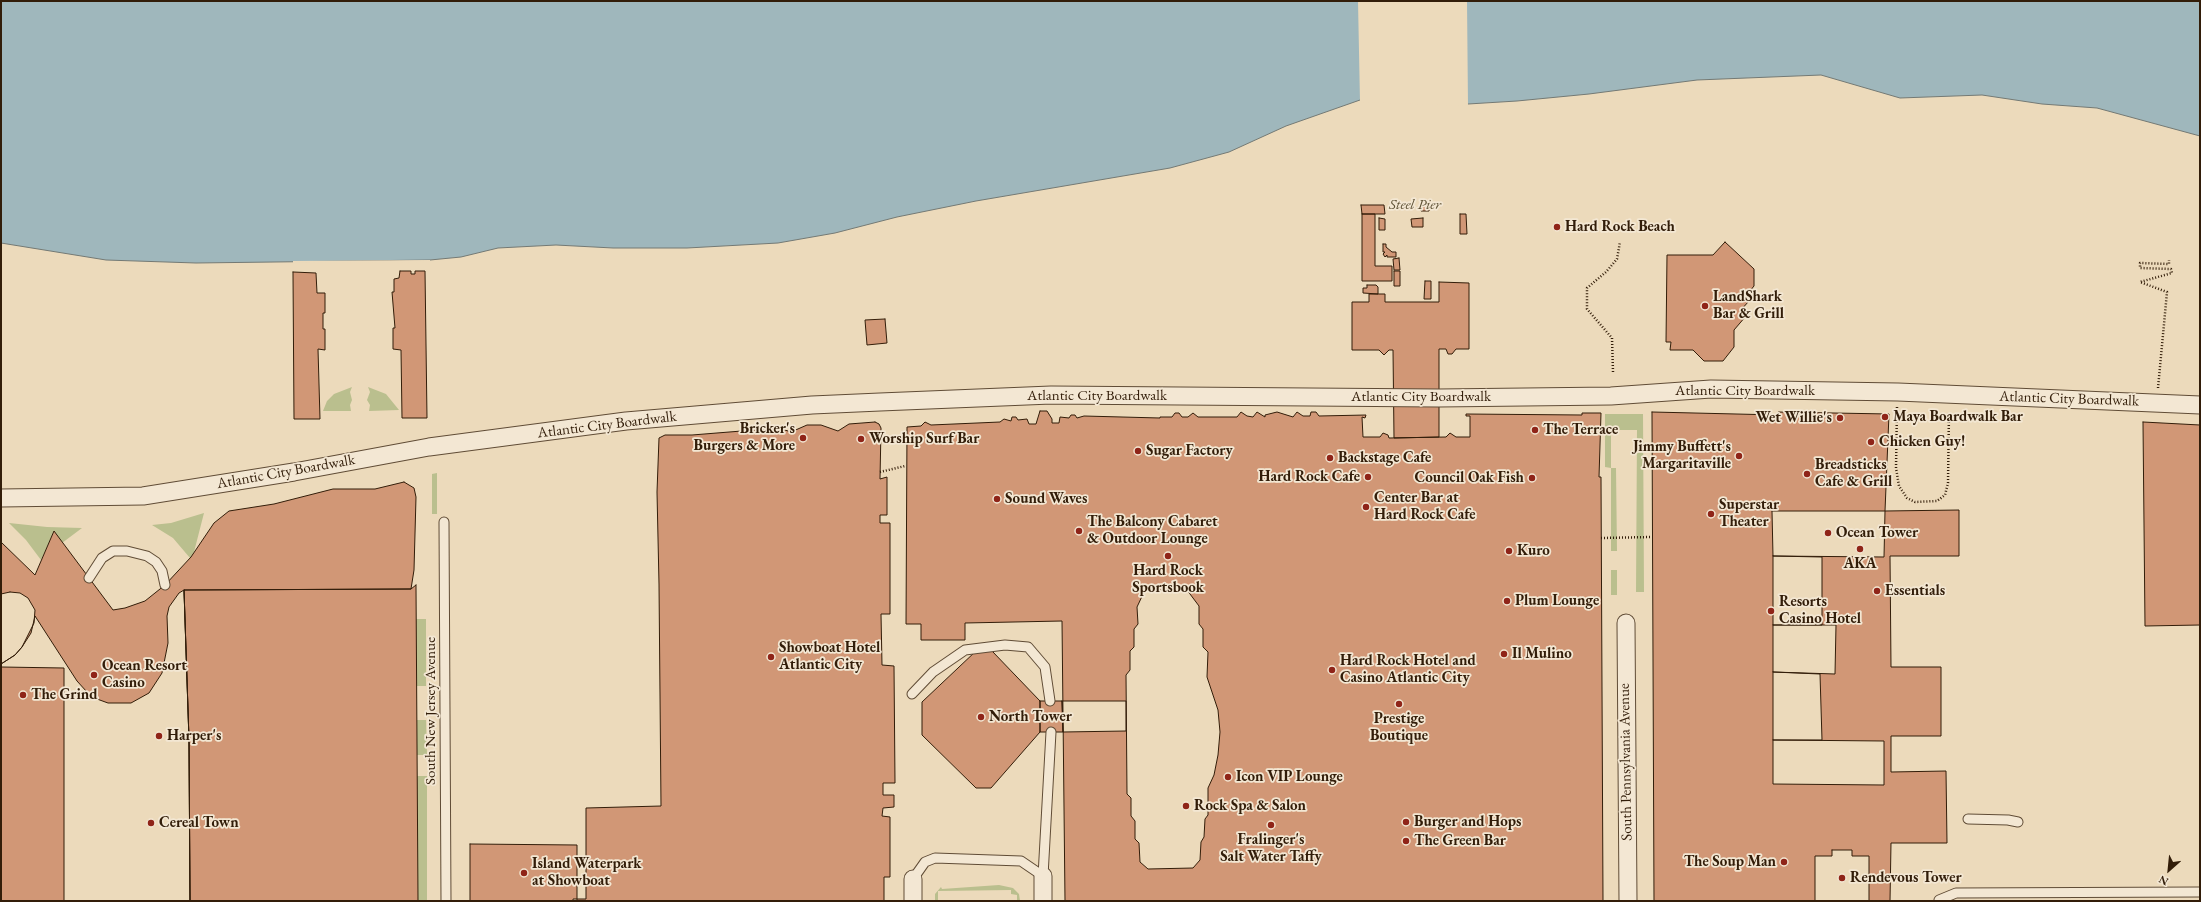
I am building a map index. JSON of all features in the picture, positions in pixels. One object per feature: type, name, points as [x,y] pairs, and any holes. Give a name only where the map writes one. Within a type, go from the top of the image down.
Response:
[{"type":"street","name":"Atlantic City Boardwalk","points":[[1,498],[143,496],[294,472],[429,447],[626,421],[812,405],[1051,395],[1439,398],[1611,396],[1712,389],[1898,392],[2200,404]]},
{"type":"street","name":"South Pennsylvania Avenue","points":[[1626,623],[1628,901]]},
{"type":"street","points":[[1043,876],[1043,901]]},
{"type":"street","points":[[913,879],[913,901]]},
{"type":"lane","name":"South New Jersey Avenue","points":[[444,522],[446,901]]},
{"type":"lane","points":[[88,578],[93,568],[102,558],[114,551],[127,551],[147,556],[156,562],[162,571],[165,585]]},
{"type":"lane","points":[[912,694],[933,672],[965,650],[1005,645],[1028,647],[1045,667],[1050,701]]},
{"type":"lane","points":[[1043,876],[1051,732]]},
{"type":"lane","points":[[1968,819],[2008,820],[2018,822]]},
{"type":"lane","points":[[913,879],[925,862],[935,858],[1021,861],[1043,876]]},
{"type":"lane","points":[[1940,900],[1956,893],[2072,896],[2200,892]]},
{"type":"path","points":[[1613,372],[1612,338],[1587,309],[1587,288],[1617,259],[1620,242]]},
{"type":"path","points":[[2157,403],[2167,292],[2140,282],[2172,273],[2172,269],[2140,268],[2140,263],[2169,264],[2169,260]]},
{"type":"path","points":[[1898,392],[1896,468],[1899,486],[1907,498],[1915,502],[1937,501],[1945,495],[1948,482],[1949,394]]},
{"type":"path","points":[[880,472],[905,466]]},
{"type":"path","points":[[1601,538],[1651,537]]},
{"type":"green space","points":[[352,387],[350,392],[352,400],[350,405],[351,411],[323,411],[327,401],[334,394]]},
{"type":"green space","points":[[368,387],[386,394],[399,410],[369,411],[370,405],[367,400],[370,392]]},
{"type":"green space","points":[[1605,414],[1643,414],[1644,592],[1636,592],[1637,430],[1611,430],[1611,468],[1605,467]]},
{"type":"green space","points":[[1611,468],[1616,468],[1617,551],[1611,551]]},
{"type":"green space","points":[[437,473],[437,514],[432,514],[432,474]]},
{"type":"green space","points":[[204,513],[194,552],[190,558],[173,538],[152,525],[171,523]]},
{"type":"green space","points":[[9,523],[47,527],[82,528],[62,543],[54,532],[41,560],[26,540]]},
{"type":"green space","points":[[1611,570],[1617,570],[1617,595],[1611,595]]},
{"type":"green space","points":[[416,619],[426,619],[426,686],[417,686]]},
{"type":"green space","points":[[417,720],[426,720],[427,755],[417,755]]},
{"type":"green space","points":[[417,776],[427,776],[427,901],[418,901]]},
{"type":"green space","points":[[999,885],[1013,888],[1019,894],[1020,901],[1017,901],[1017,895],[1011,894],[1011,890],[938,891],[938,901],[935,901],[935,894],[941,887],[942,889]]},
{"type":"water","points":[[1,1],[2200,1],[2200,136],[2097,108],[2042,104],[1982,95],[1900,98],[1821,75],[1697,80],[1589,94],[1468,104],[1360,100],[1286,126],[1229,152],[1170,168],[976,201],[897,217],[835,233],[778,243],[687,248],[613,248],[556,245],[498,248],[461,257],[430,260],[196,263],[106,260],[1,243]]},
{"type":"pier","points":[[1358,1],[1467,1],[1468,106],[1360,102]]},
{"type":"pier","points":[[430,260],[430,262],[293,263],[293,261]]},
{"type":"building","points":[[1421,204],[1429,204],[1429,211],[1421,211]]},
{"type":"building","points":[[1361,205],[1384,205],[1385,214],[1362,214]]},
{"type":"building","points":[[1362,214],[1375,214],[1375,266],[1392,266],[1392,281],[1362,281]]},
{"type":"building","points":[[1460,214],[1466,214],[1467,234],[1460,234]]},
{"type":"building","points":[[1379,218],[1385,219],[1385,230],[1379,230]]},
{"type":"building","points":[[1423,218],[1423,227],[1412,227],[1411,219]]},
{"type":"building","name":"LandShark Bar & Grill","points":[[1725,242],[1754,269],[1754,286],[1745,297],[1749,301],[1740,311],[1746,316],[1734,330],[1734,347],[1723,361],[1704,361],[1693,350],[1670,350],[1671,342],[1666,342],[1667,255],[1713,255]]},
{"type":"building","points":[[1383,244],[1386,244],[1386,247],[1392,252],[1396,252],[1396,257],[1387,257],[1387,255],[1385,257],[1383,254],[1385,252],[1383,252]]},
{"type":"building","points":[[1399,258],[1400,270],[1394,270],[1393,259]]},
{"type":"building","points":[[400,271],[411,271],[411,274],[415,274],[415,271],[425,271],[427,418],[402,418],[401,350],[393,349],[393,328],[395,328],[392,292],[394,292],[394,279],[399,278]]},
{"type":"building","points":[[1394,271],[1400,271],[1400,286],[1394,286]]},
{"type":"building","points":[[293,272],[316,273],[317,293],[325,293],[323,329],[325,329],[325,350],[318,349],[320,419],[294,419]]},
{"type":"building","points":[[1425,281],[1431,281],[1431,299],[1424,299]]},
{"type":"building","points":[[1439,282],[1469,283],[1469,349],[1456,349],[1452,354],[1448,354],[1446,349],[1439,349],[1439,437],[1394,438],[1393,350],[1389,350],[1384,355],[1379,350],[1352,350],[1352,302],[1369,302],[1369,294],[1385,294],[1385,302],[1439,302]]},
{"type":"building","points":[[1367,285],[1376,285],[1378,287],[1378,294],[1363,293],[1363,288],[1367,288]]},
{"type":"building","points":[[885,319],[887,343],[867,345],[865,320]]},
{"type":"building","name":"Hard Rock Hotel and Casino Atlantic City","points":[[1040,411],[1047,411],[1052,419],[1052,423],[1059,423],[1060,417],[1069,418],[1071,415],[1075,415],[1077,418],[1084,416],[1160,418],[1172,417],[1175,413],[1179,413],[1182,417],[1188,417],[1193,413],[1198,417],[1237,417],[1241,412],[1247,416],[1253,417],[1257,412],[1265,417],[1265,415],[1277,412],[1293,417],[1297,412],[1303,416],[1310,416],[1311,412],[1316,412],[1319,416],[1366,415],[1365,418],[1362,417],[1363,437],[1380,437],[1383,433],[1388,435],[1389,438],[1446,437],[1450,433],[1456,437],[1470,437],[1470,416],[1466,416],[1466,414],[1582,415],[1582,413],[1601,413],[1599,477],[1601,477],[1603,901],[1065,901],[1062,621],[965,623],[965,640],[921,640],[921,624],[906,624],[907,427],[921,426],[925,422],[931,425],[1000,422],[1004,419],[1011,421],[1012,417],[1016,417],[1018,420],[1027,419],[1029,424],[1036,424]]},
{"type":"building","name":"Resorts Casino Hotel","points":[[1652,412],[1778,415],[1778,412],[1889,414],[1885,511],[1959,510],[1959,556],[1890,556],[1891,667],[1941,667],[1941,736],[1891,736],[1891,772],[1946,771],[1947,843],[1891,843],[1890,901],[1654,901]]},
{"type":"building","name":"Showboat Hotel Atlantic City","points":[[875,422],[879,424],[881,428],[880,479],[887,477],[887,515],[880,515],[880,523],[890,523],[890,614],[881,614],[882,665],[894,666],[895,783],[883,783],[883,795],[894,795],[894,807],[883,808],[882,816],[890,817],[890,877],[884,877],[884,901],[573,901],[573,899],[586,899],[586,808],[661,806],[657,492],[659,438],[665,435],[692,435],[779,428],[791,432],[807,425],[821,425],[838,431],[849,424]]},
{"type":"building","points":[[2143,422],[2200,425],[2200,625],[2145,626]]},
{"type":"building","name":"Ocean Resort Casino","points":[[404,482],[414,488],[416,497],[414,570],[411,589],[184,590],[189,740],[190,901],[1,901],[1,542],[35,575],[54,531],[113,610],[125,608],[145,601],[165,585],[191,557],[214,523],[229,511],[274,504],[333,489],[375,489]]},
{"type":"building","name":"Ocean Tower","points":[[1772,511],[1885,511],[1884,557],[1773,556]]},
{"type":"building","points":[[1773,556],[1822,557],[1822,625],[1773,625]]},
{"type":"building","points":[[416,585],[418,901],[190,901],[189,740],[184,590],[411,589]]},
{"type":"building","points":[[184,590],[189,740],[190,901],[1,901],[1,664],[15,655],[22,647],[31,633],[35,616],[77,681],[87,692],[97,699],[108,703],[131,703],[149,693],[162,673],[168,643],[167,616],[169,607],[179,593]]},
{"type":"building","points":[[1145,590],[1187,590],[1199,606],[1199,624],[1203,629],[1203,647],[1208,652],[1207,677],[1218,710],[1220,732],[1214,775],[1208,788],[1208,815],[1205,819],[1200,860],[1193,868],[1148,869],[1140,862],[1139,843],[1135,839],[1135,821],[1131,816],[1131,798],[1127,794],[1126,675],[1130,670],[1130,651],[1134,647],[1134,629],[1138,624],[1137,607]]},
{"type":"building","points":[[10,592],[20,593],[28,598],[35,610],[34,623],[22,647],[15,655],[1,664],[1,594]]},
{"type":"building","points":[[1773,625],[1836,625],[1835,674],[1773,672]]},
{"type":"building","name":"North Tower","points":[[976,651],[992,651],[1040,701],[1040,732],[991,788],[976,788],[922,735],[922,702]]},
{"type":"building","points":[[1,667],[64,668],[64,901],[1,901]]},
{"type":"building","points":[[1773,672],[1820,674],[1822,740],[1773,740]]},
{"type":"building","points":[[1040,701],[1062,701],[1063,732],[1040,732]]},
{"type":"building","points":[[1062,701],[1126,701],[1126,731],[1063,732]]},
{"type":"building","points":[[1773,740],[1884,741],[1884,785],[1773,784]]},
{"type":"building","name":"Island Waterpark at Showboat","points":[[470,844],[577,845],[577,901],[470,901]]},
{"type":"building","name":"Rendevous Tower","points":[[1832,850],[1852,850],[1852,856],[1869,856],[1869,901],[1815,901],[1815,856],[1832,856]]},
{"type":"place","name":"Hard Rock Beach","points":[[1557,227]]},
{"type":"place","name":"LandShark Bar & Grill","points":[[1705,306]]},
{"type":"place","name":"Maya Boardwalk Bar","points":[[1885,417]]},
{"type":"place","name":"Wet Willie's","points":[[1840,418]]},
{"type":"place","name":"The Terrace","points":[[1535,430]]},
{"type":"place","name":"Bricker's Burgers & More","points":[[803,438]]},
{"type":"place","name":"Worship Surf Bar","points":[[861,439]]},
{"type":"place","name":"Chicken Guy!","points":[[1871,442]]},
{"type":"place","name":"Sugar Factory","points":[[1138,451]]},
{"type":"place","name":"Jimmy Buffett's Margaritaville","points":[[1739,456]]},
{"type":"place","name":"Backstage Cafe","points":[[1330,458]]},
{"type":"place","name":"Breadsticks Cafe & Grill","points":[[1807,474]]},
{"type":"place","name":"Hard Rock Cafe","points":[[1368,477]]},
{"type":"place","name":"Council Oak Fish","points":[[1532,478]]},
{"type":"place","name":"Sound Waves","points":[[997,499]]},
{"type":"place","name":"Center Bar at Hard Rock Cafe","points":[[1366,507]]},
{"type":"place","name":"Superstar Theater","points":[[1711,514]]},
{"type":"place","name":"The Balcony Cabaret & Outdoor Lounge","points":[[1079,531]]},
{"type":"place","name":"Ocean Tower","points":[[1828,533]]},
{"type":"place","name":"AKA","points":[[1860,549]]},
{"type":"place","name":"Kuro","points":[[1509,551]]},
{"type":"place","name":"Hard Rock Sportsbook","points":[[1168,556]]},
{"type":"place","name":"Essentials","points":[[1877,591]]},
{"type":"place","name":"Plum Lounge","points":[[1507,601]]},
{"type":"place","name":"Resorts Casino Hotel","points":[[1771,611]]},
{"type":"place","name":"Il Mulino","points":[[1504,654]]},
{"type":"place","name":"Showboat Hotel Atlantic City","points":[[771,657]]},
{"type":"place","name":"Hard Rock Hotel and Casino Atlantic City","points":[[1332,670]]},
{"type":"place","name":"Ocean Resort Casino","points":[[94,675]]},
{"type":"place","name":"The Grind","points":[[23,695]]},
{"type":"place","name":"Prestige Boutique","points":[[1399,704]]},
{"type":"place","name":"North Tower","points":[[981,717]]},
{"type":"place","name":"Harper's","points":[[159,736]]},
{"type":"place","name":"Icon VIP Lounge","points":[[1228,777]]},
{"type":"place","name":"Rock Spa & Salon","points":[[1186,806]]},
{"type":"place","name":"Burger and Hops","points":[[1406,822]]},
{"type":"place","name":"Cereal Town","points":[[151,823]]},
{"type":"place","name":"Fralinger's Salt Water Taffy","points":[[1271,825]]},
{"type":"place","name":"The Green Bar","points":[[1406,841]]},
{"type":"place","name":"The Soup Man","points":[[1784,862]]},
{"type":"place","name":"Island Waterpark at Showboat","points":[[524,873]]},
{"type":"place","name":"Rendevous Tower","points":[[1842,878]]},
{"type":"park label","name":"Steel Pier","points":[[1415,205]]}]
